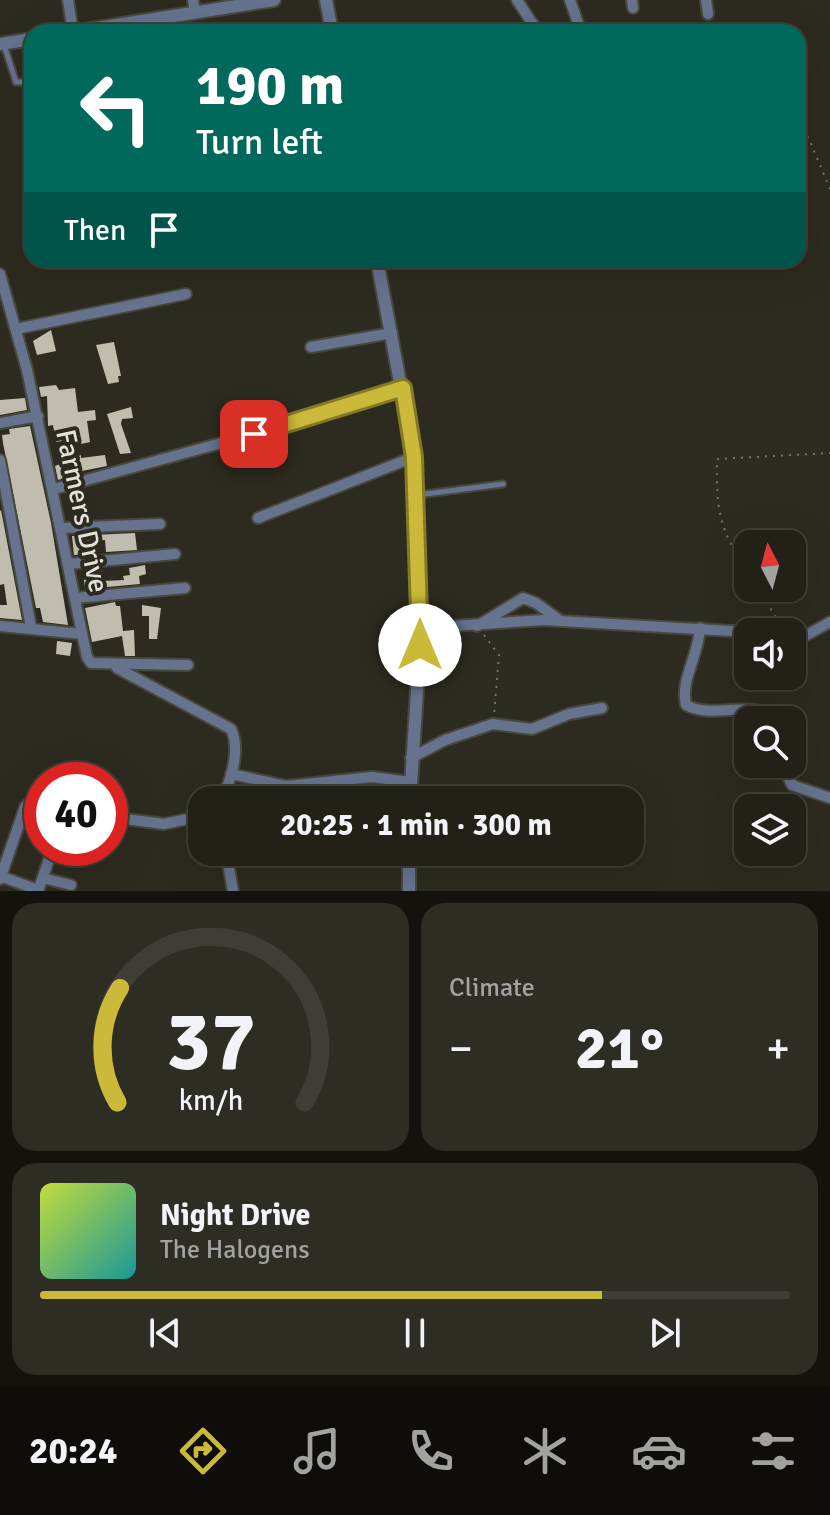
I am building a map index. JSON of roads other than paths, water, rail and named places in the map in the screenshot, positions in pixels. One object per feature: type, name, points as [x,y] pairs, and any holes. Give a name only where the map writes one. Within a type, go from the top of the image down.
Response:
[{"type":"street","points":[[68,0],[71,24]]},
{"type":"street","points":[[110,24],[194,6],[274,0]]},
{"type":"street","points":[[326,0],[330,24]]},
{"type":"street","points":[[517,0],[533,24]]},
{"type":"street","points":[[570,0],[578,24]]},
{"type":"street","points":[[706,0],[708,14]]},
{"type":"street","points":[[2,44],[24,40]]},
{"type":"street","points":[[379,268],[414,457],[421,628],[410,786]]},
{"type":"street","name":"Farmers Drive","points":[[0,274],[38,416],[89,660],[111,666]]},
{"type":"street","points":[[16,329],[186,294]]},
{"type":"street","points":[[311,347],[392,333]]},
{"type":"street","points":[[54,489],[254,434],[403,388]]},
{"type":"street","points":[[0,423],[38,416]]},
{"type":"street","points":[[258,518],[414,457]]},
{"type":"street","points":[[0,460],[31,627]]},
{"type":"street","points":[[62,528],[160,524]]},
{"type":"street","points":[[69,564],[175,554]]},
{"type":"street","points":[[75,598],[185,588]]},
{"type":"street","points":[[476,627],[523,598],[536,603],[559,620]]},
{"type":"street","points":[[421,628],[559,620],[734,631]]},
{"type":"street","points":[[806,635],[830,622]]},
{"type":"street","points":[[0,626],[82,634]]},
{"type":"street","points":[[700,628],[697,655],[686,685],[686,705],[701,710],[734,711]]},
{"type":"street","points":[[111,666],[188,665]]},
{"type":"street","points":[[111,666],[186,708],[226,724],[234,734],[235,745],[226,786]]},
{"type":"street","points":[[411,758],[445,740],[493,724],[532,729],[569,714],[602,708]]},
{"type":"street","points":[[231,774],[286,786],[372,777],[410,782]]},
{"type":"street","points":[[789,778],[792,785],[830,798]]},
{"type":"street","points":[[24,810],[0,877],[38,891],[47,866]]},
{"type":"street","points":[[128,820],[154,824],[188,821]]},
{"type":"street","points":[[229,866],[233,891]]},
{"type":"street","points":[[409,866],[409,891]]},
{"type":"street","points":[[43,878],[71,885]]},
{"type":"lane","points":[[2,44],[16,82],[24,82]]},
{"type":"lane","points":[[416,495],[503,484]]}]
